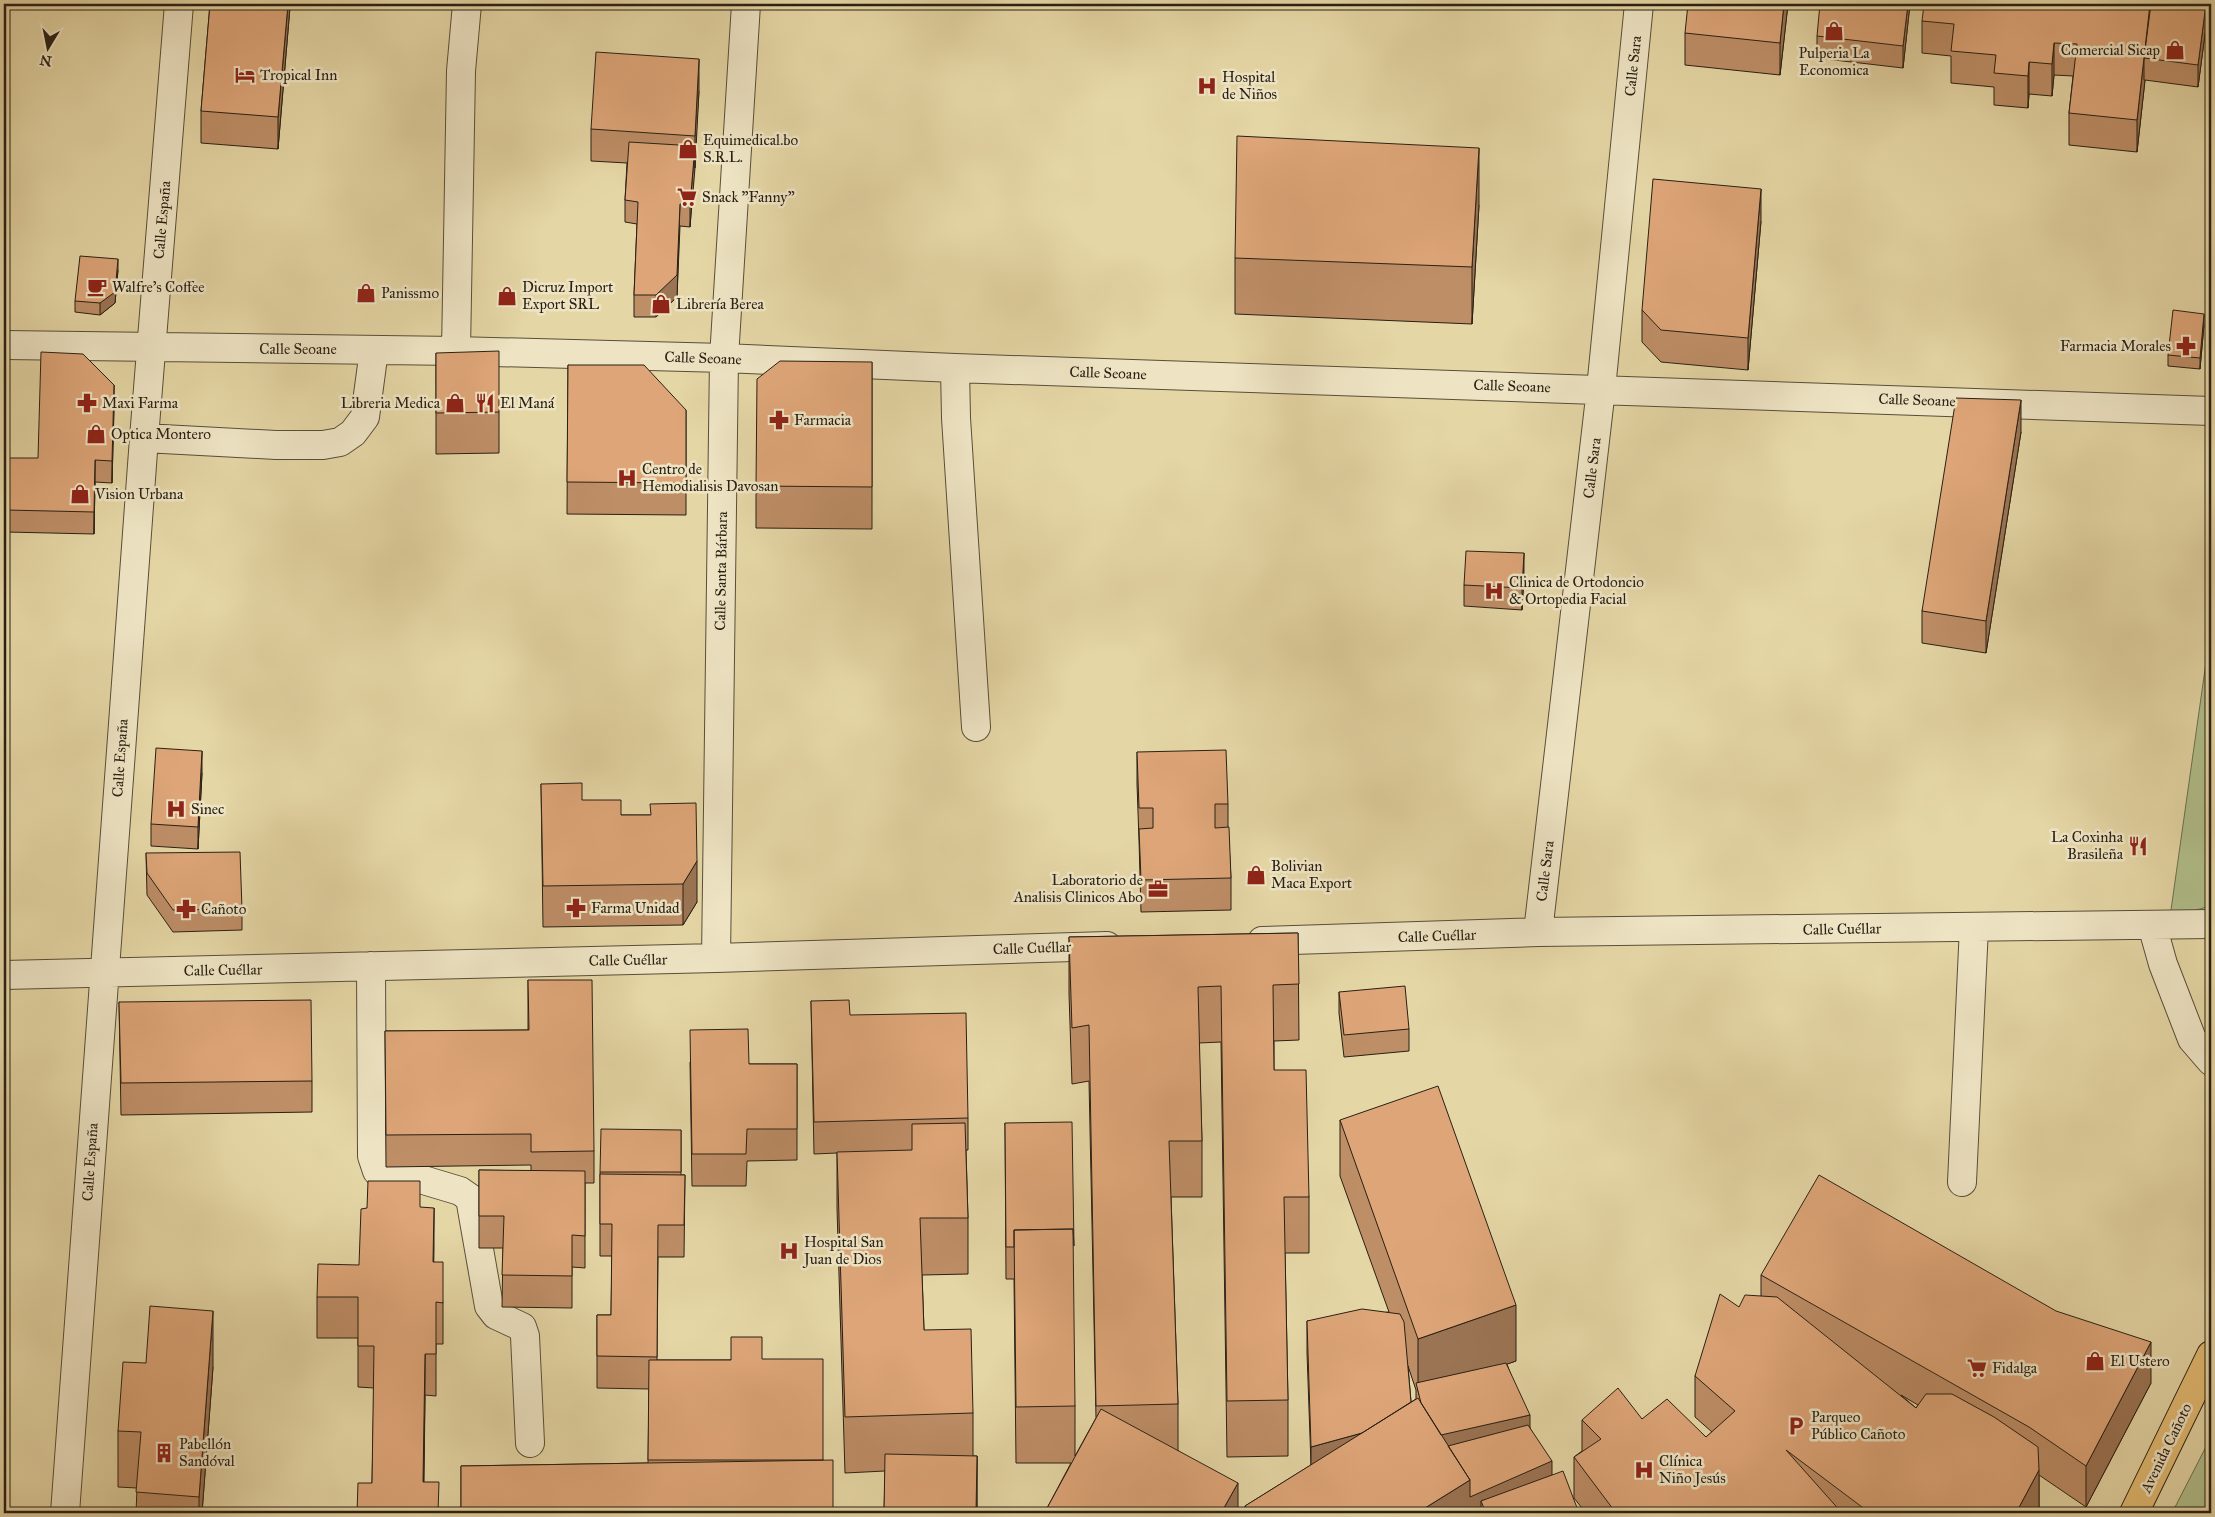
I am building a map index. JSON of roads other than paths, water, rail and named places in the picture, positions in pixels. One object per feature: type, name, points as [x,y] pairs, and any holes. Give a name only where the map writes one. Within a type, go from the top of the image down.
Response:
[{"type":"main road","name":"Avenida Cañoto","points":[[2134,1513],[2211,1355]]},
{"type":"street","name":"Calle España","points":[[65,1513],[144,438],[180,4]]},
{"type":"street","points":[[456,351],[461,71],[467,4]]},
{"type":"street","name":"Calle Santa Bárbara","points":[[716,958],[724,358],[746,4]]},
{"type":"street","name":"Calle Sara","points":[[1538,932],[1601,389],[1639,4]]},
{"type":"street","name":"Calle Seoane","points":[[4,345],[456,351],[724,358],[955,368],[2211,411]]},
{"type":"street","points":[[144,438],[276,445],[323,445],[340,442],[353,434],[365,417],[374,350]]},
{"type":"street","points":[[955,368],[956,418],[976,727]]},
{"type":"street","name":"Calle Cuéllar","points":[[1241,942],[1538,932],[2211,924]]},
{"type":"street","points":[[2152,925],[2163,964],[2192,1039],[2211,1061]]},
{"type":"street","points":[[1962,1182],[1974,927]]},
{"type":"street","name":"Calle Cuéllar","points":[[4,976],[716,958],[1132,945]]},
{"type":"street","points":[[371,966],[372,1156],[377,1171],[385,1178],[410,1176],[460,1191],[470,1198],[489,1306],[496,1315],[522,1327],[525,1336],[530,1443]]},
{"type":"place","name":"Pulperia La Economica","points":[[1834,31]]},
{"type":"place","name":"Comercial Sicap","points":[[2175,50]]},
{"type":"place","name":"Tropical Inn","points":[[245,75]]},
{"type":"place","name":"Hospital de Niños","points":[[1207,86]]},
{"type":"place","name":"Equimedical.bo S.R.L.","points":[[688,149]]},
{"type":"place","name":"Snack \"Fanny\"","points":[[687,197]]},
{"type":"place","name":"Walfre's Coffee","points":[[97,287]]},
{"type":"place","name":"Panissmo","points":[[366,293]]},
{"type":"place","name":"Dicruz Import Export SRL","points":[[507,296]]},
{"type":"place","name":"Librería Berea","points":[[661,304]]},
{"type":"place","name":"Farmacia Morales","points":[[2186,346]]},
{"type":"place","name":"Maxi Farma","points":[[87,403]]},
{"type":"place","name":"Libreria Medica","points":[[455,403]]},
{"type":"place","name":"El Maná","points":[[485,403]]},
{"type":"place","name":"Farmacia","points":[[779,420]]},
{"type":"place","name":"Optica Montero","points":[[96,434]]},
{"type":"place","name":"Centro de Hemodialisis Davosan","points":[[627,478]]},
{"type":"place","name":"Vision Urbana","points":[[80,494]]},
{"type":"place","name":"Clinica de Ortodoncio & Ortopedia Facial","points":[[1494,591]]},
{"type":"place","name":"Sinec","points":[[176,809]]},
{"type":"place","name":"La Coxinha Brasileña","points":[[2138,846]]},
{"type":"place","name":"Bolivian Maca Export","points":[[1256,875]]},
{"type":"place","name":"Laboratorio de Analisis Clinicos Abo","points":[[1158,889]]},
{"type":"place","name":"Farma Unidad","points":[[576,908]]},
{"type":"place","name":"Cañoto","points":[[186,909]]},
{"type":"place","name":"Hospital San Juan de Dios","points":[[789,1251]]},
{"type":"place","name":"El Ustero","points":[[2095,1361]]},
{"type":"place","name":"Fidalga","points":[[1977,1368]]},
{"type":"place","name":"Parqueo Público Cañoto","points":[[1796,1426]]},
{"type":"place","name":"Pabellón Sandóval","points":[[164,1453]]},
{"type":"place","name":"Clínica Niño Jesús","points":[[1644,1470]]}]
